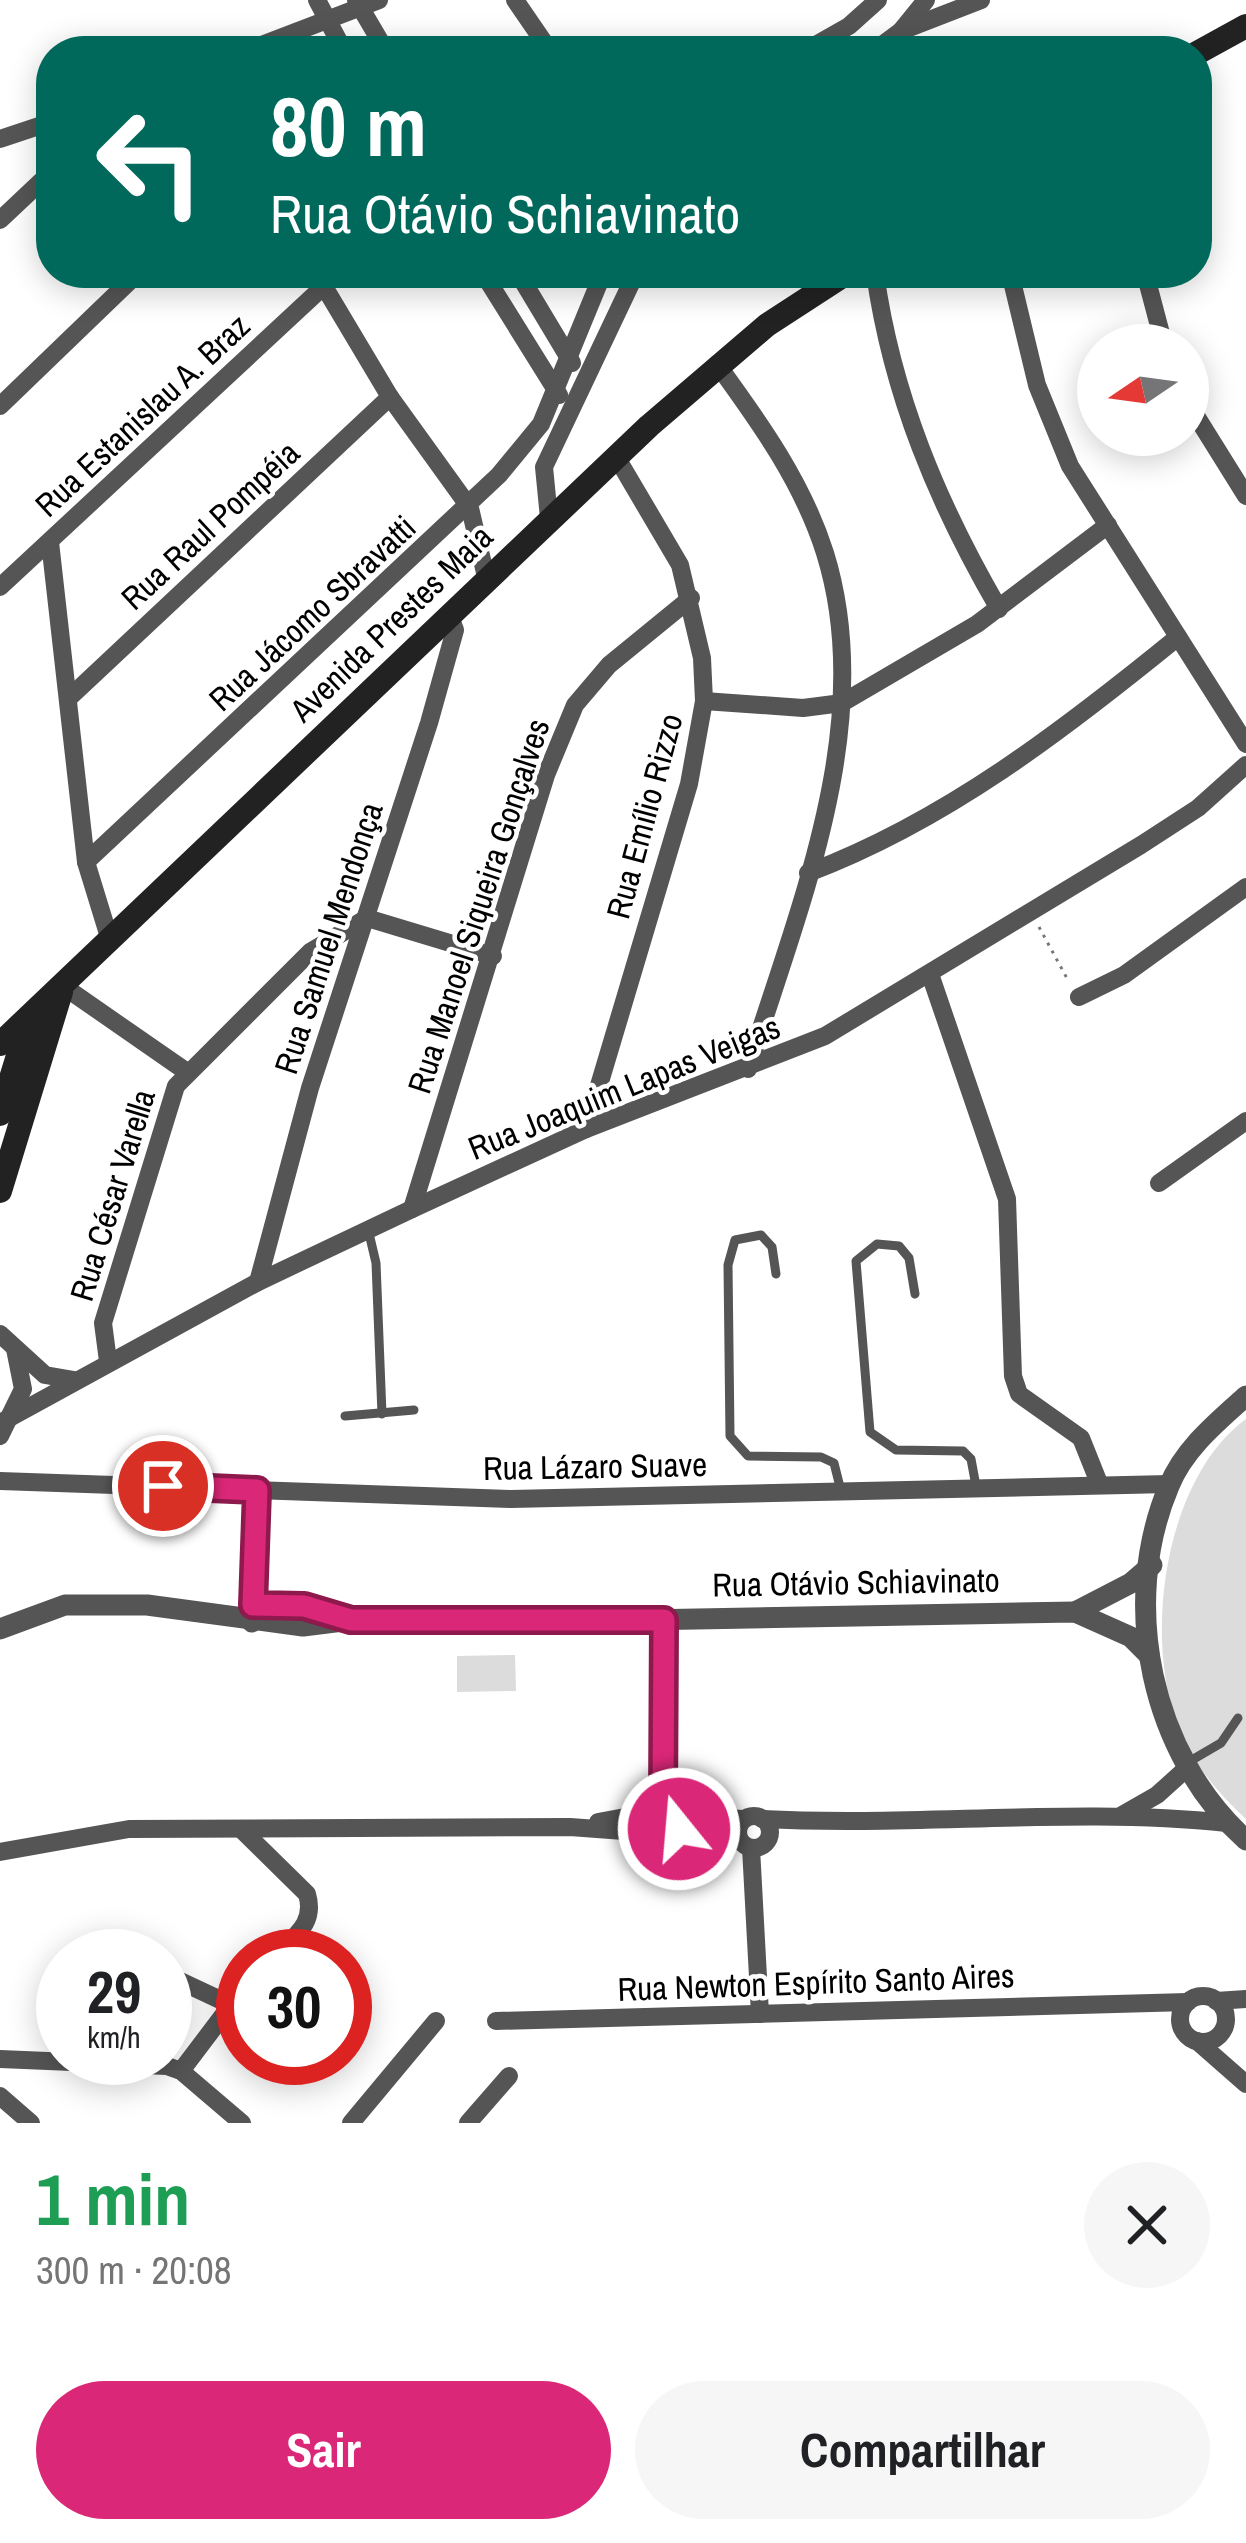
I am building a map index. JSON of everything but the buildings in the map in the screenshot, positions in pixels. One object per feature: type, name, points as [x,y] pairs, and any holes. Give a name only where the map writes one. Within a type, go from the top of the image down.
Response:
[{"type":"main road","points":[[1212,45],[1246,26]]},
{"type":"main road","name":"Avenida Prestes Maia","points":[[0,1044],[549,518],[717,364],[826,288]]},
{"type":"main road","points":[[0,1191],[63,986]]},
{"type":"main road","points":[[0,1114],[30,1018]]},
{"type":"street","points":[[317,0],[335,36]]},
{"type":"street","points":[[284,36],[357,3],[379,0]]},
{"type":"street","points":[[515,0],[540,36]]},
{"type":"street","points":[[831,36],[878,0]]},
{"type":"street","points":[[893,36],[926,0]]},
{"type":"street","points":[[899,36],[981,0]]},
{"type":"street","points":[[357,3],[377,36]]},
{"type":"street","points":[[0,140],[36,127]]},
{"type":"street","points":[[0,220],[36,186]]},
{"type":"street","points":[[0,406],[122,288]]},
{"type":"street","name":"Rua Estanislau A. Braz","points":[[0,587],[311,288]]},
{"type":"street","points":[[325,288],[390,397],[470,508],[486,578]]},
{"type":"street","points":[[492,288],[569,415]]},
{"type":"street","points":[[527,288],[584,383]]},
{"type":"street","name":"Rua Jácomo Sbravatti","points":[[86,862],[470,508],[527,443],[596,288]]},
{"type":"street","points":[[549,518],[544,467],[629,288]]},
{"type":"street","points":[[878,288],[890,352],[918,445],[941,503],[998,609]]},
{"type":"street","points":[[1013,288],[1022,334],[1052,427],[1088,501],[1108,525],[1246,744]]},
{"type":"street","points":[[1149,288],[1158,324]]},
{"type":"street","points":[[717,364],[787,465],[825,553],[840,626],[842,703],[808,873],[748,1069]]},
{"type":"street","name":"Rua Raul Pompéia","points":[[70,697],[390,397]]},
{"type":"street","points":[[1209,437],[1246,496]]},
{"type":"street","name":"Rua Emílio Rizzo","points":[[586,1129],[688,784],[704,701],[691,598],[668,537],[617,458]]},
{"type":"street","points":[[704,701],[802,708],[842,703],[998,609],[1108,525]]},
{"type":"street","points":[[50,542],[86,862],[109,938]]},
{"type":"street","name":"Rua Manoel Siqueira Gonçalves","points":[[412,1209],[545,775],[575,705],[609,665],[691,598]]},
{"type":"street","name":"Rua Samuel Mendonça","points":[[258,1282],[310,1088],[446,662],[455,630],[449,614]]},
{"type":"street","points":[[808,873],[879,841],[1044,746],[1178,637]]},
{"type":"street","name":"Rua Joaquim Lapas Veigas","points":[[7,1419],[258,1282],[368,1229],[586,1129],[825,1036],[1198,808],[1246,765]]},
{"type":"street","points":[[1078,997],[1124,975],[1246,886]]},
{"type":"street","points":[[367,918],[493,956]]},
{"type":"street","name":"Rua César Varella","points":[[108,1361],[103,1323],[166,1105],[187,1072],[310,952],[367,918]]},
{"type":"street","points":[[930,974],[1007,1199],[1013,1376],[1019,1394],[1081,1438],[1099,1483]]},
{"type":"street","points":[[63,986],[187,1072]]},
{"type":"street","points":[[1159,1183],[1246,1121]]},
{"type":"street","points":[[0,1334],[46,1375],[76,1380]]},
{"type":"street","points":[[0,1436],[24,1373],[15,1348]]},
{"type":"street","points":[[1246,1396],[1190,1451],[1169,1484],[1152,1564],[1149,1655],[1169,1736],[1227,1823],[1246,1840]]},
{"type":"street","points":[[0,1466],[22,1481]]},
{"type":"street","name":"Rua Lázaro Suave","points":[[0,1481],[511,1499],[1169,1484]]},
{"type":"street","points":[[253,1614],[257,1490]]},
{"type":"street","name":"Rua Otávio Schiavinato","points":[[1075,1612],[1131,1583],[1152,1564]]},
{"type":"street","name":"Rua Otávio Schiavinato","points":[[0,1629],[65,1605],[253,1614],[303,1626],[351,1620],[1075,1612],[1131,1636],[1149,1655]]},
{"type":"street","points":[[0,1852],[129,1829],[570,1827],[651,1833],[668,1817],[664,1620]]},
{"type":"street","points":[[1122,1815],[1157,1795],[1186,1766]]},
{"type":"street","points":[[570,1827],[668,1817],[753,1832],[834,1822],[1122,1815],[1227,1823]]},
{"type":"street","points":[[241,1829],[307,1894],[310,1905],[302,1929]]},
{"type":"street","points":[[753,1832],[760,2014]]},
{"type":"street","points":[[1240,2078],[1180,2024],[1189,2002],[1202,1996],[1216,2001],[1246,2000]]},
{"type":"street","points":[[1216,2001],[1240,2078]]},
{"type":"street","name":"Rua Newton Espírito Santo Aires","points":[[1138,2002],[1180,2024]]},
{"type":"street","name":"Rua Newton Espírito Santo Aires","points":[[496,2020],[1189,2002]]},
{"type":"street","points":[[1197,2042],[1211,2041],[1246,2013]]},
{"type":"street","points":[[351,2123],[436,2021]]},
{"type":"street","points":[[192,2056],[216,2022]]},
{"type":"street","points":[[0,2059],[36,2060]]},
{"type":"street","points":[[468,2123],[509,2076]]},
{"type":"street","points":[[192,2081],[242,2123]]},
{"type":"street","points":[[0,2096],[31,2123]]},
{"type":"lane","points":[[368,1229],[376,1263],[382,1414]]},
{"type":"lane","points":[[776,1274],[772,1247],[761,1235],[735,1240],[728,1265],[730,1436],[748,1456],[821,1457],[834,1463],[841,1491]]},
{"type":"lane","points":[[916,1294],[909,1258],[899,1246],[877,1244],[856,1261],[864,1408],[870,1432],[896,1450],[963,1451],[971,1460],[976,1486]]},
{"type":"lane","points":[[345,1416],[415,1410]]},
{"type":"lane","points":[[1186,1766],[1221,1743],[1238,1718]]},
{"type":"path","points":[[1030,910],[1078,997]]},
{"type":"shaded area","points":[[1246,1419],[1246,1819],[1211,1783],[1184,1740],[1163,1660],[1162,1615],[1178,1523],[1195,1482],[1217,1447]]},
{"type":"shaded area","points":[[515,1655],[516,1691],[457,1692],[457,1656]]},
{"type":"route","points":[[163,1486],[257,1490],[253,1605],[304,1606],[351,1620],[664,1620],[663,1808],[678,1816],[679,1829]]}]
